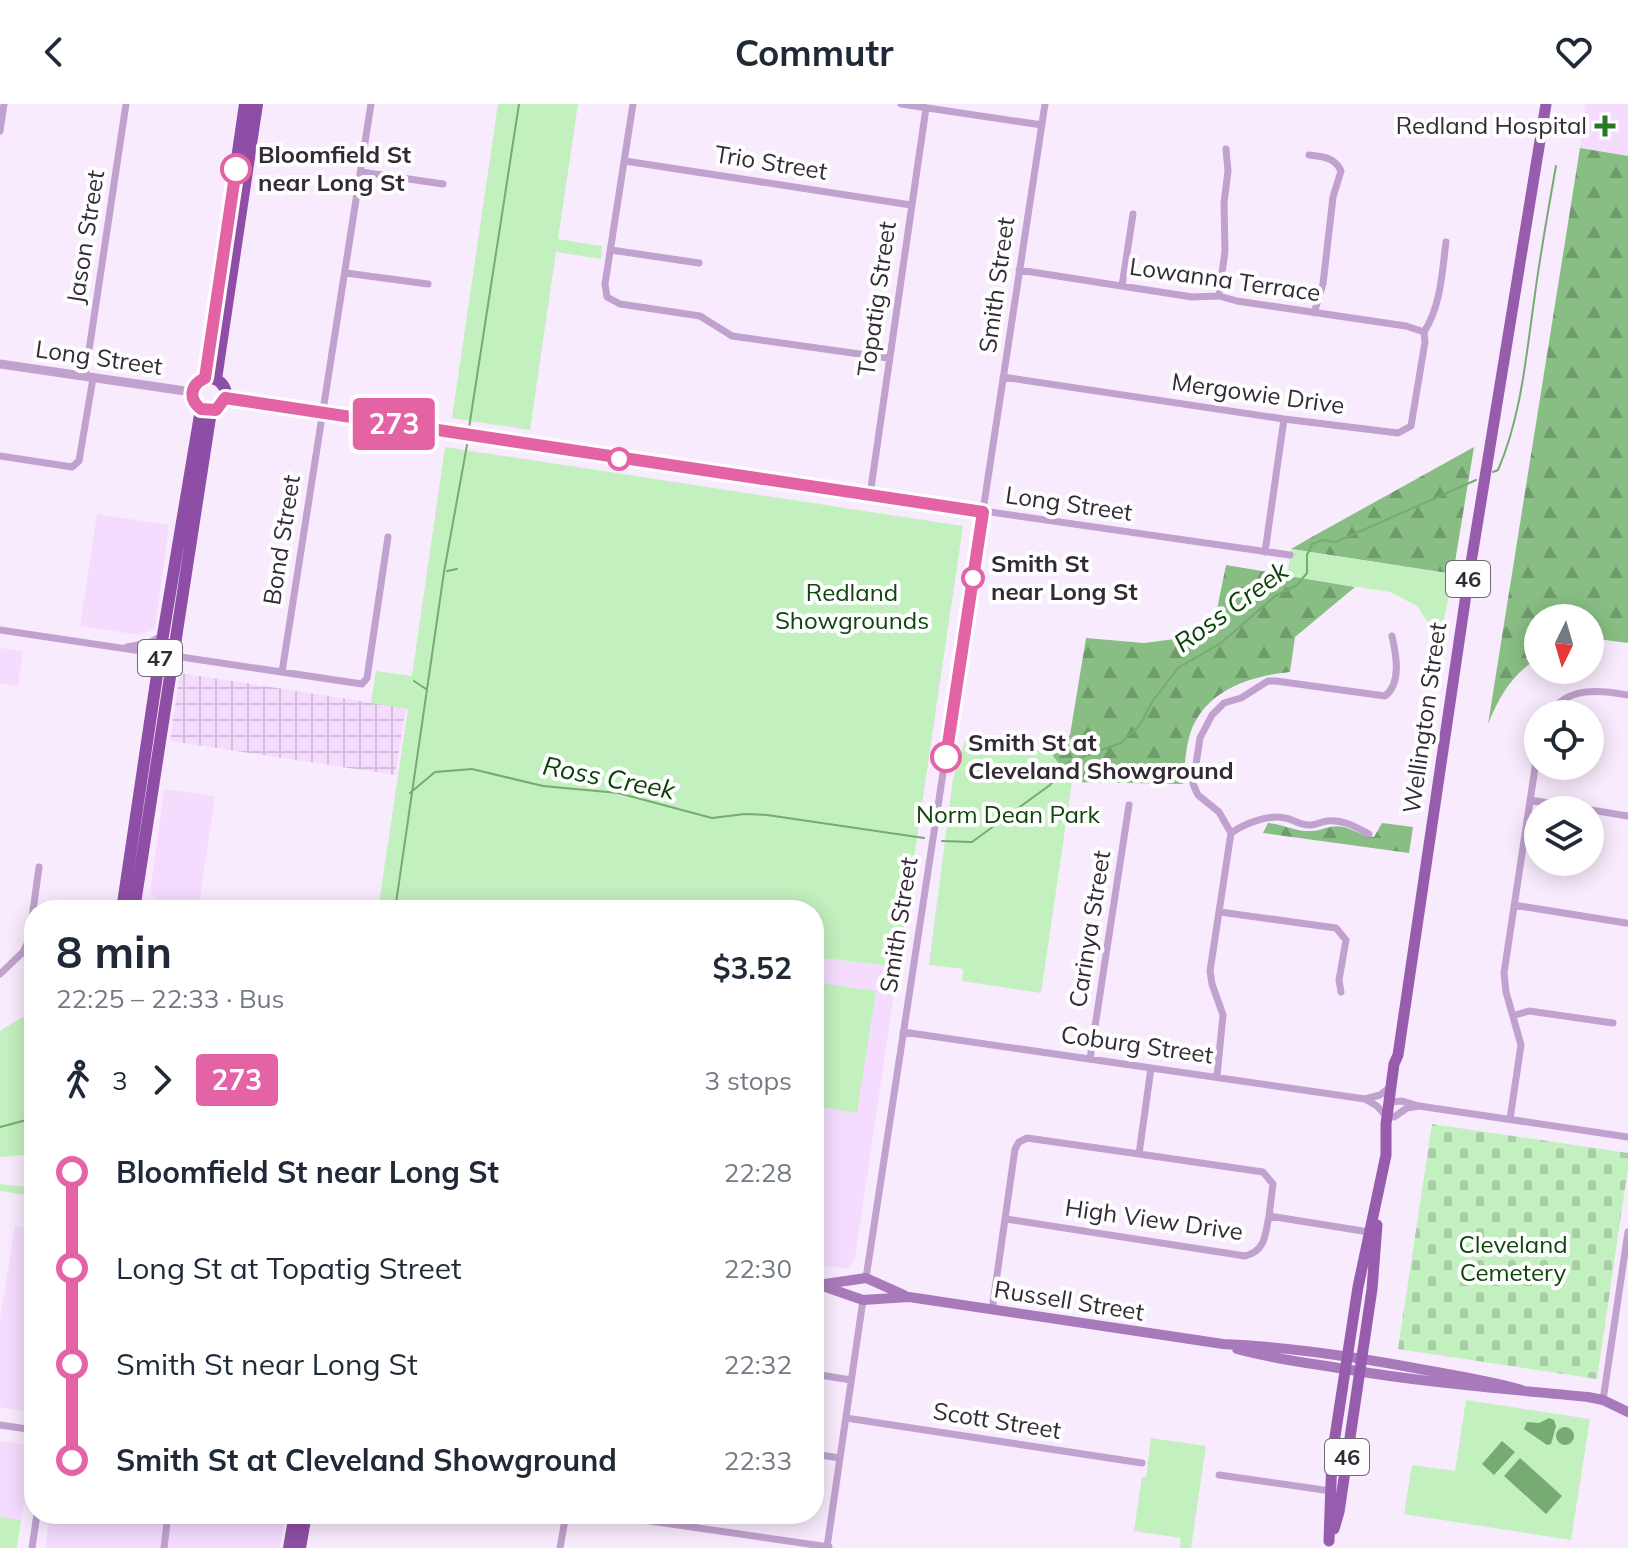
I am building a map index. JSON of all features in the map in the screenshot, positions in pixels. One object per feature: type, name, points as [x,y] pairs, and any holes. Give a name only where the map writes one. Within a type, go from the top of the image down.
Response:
[{"type":"highway","points":[[210,379],[245,104]]},
{"type":"highway","points":[[210,379],[257,104]]},
{"type":"highway","points":[[210,379],[224,387],[225,398],[220,407],[206,410],[194,402],[192,392],[196,383],[210,379]]},
{"type":"highway","name":"47","points":[[167,655],[163,635],[206,410]]},
{"type":"highway","name":"47","points":[[129,900],[206,410]]},
{"type":"highway","points":[[289,1548],[293,1524]]},
{"type":"highway","points":[[300,1548],[304,1524]]},
{"type":"main road","name":"Wellington Street","points":[[1329,1545],[1332,1456],[1369,1232],[1386,1155],[1391,1086],[1546,104]]},
{"type":"main road","name":"Wellington Street","points":[[1392,1101],[1400,1064],[1398,1055]]},
{"type":"main road","name":"Wellington Street","points":[[1329,1545],[1339,1512],[1372,1289],[1379,1193]]},
{"type":"main road","name":"Russell Street","points":[[824,1283],[866,1280],[909,1297]]},
{"type":"main road","points":[[866,1280],[875,1291],[864,1297],[853,1289],[866,1280]]},
{"type":"main road","name":"Russell Street","points":[[824,1286],[864,1297],[909,1297],[1223,1344],[1348,1356],[1492,1381],[1522,1390]]},
{"type":"main road","name":"Russell Street","points":[[1223,1344],[1264,1357],[1359,1372],[1489,1389],[1522,1390]]},
{"type":"main road","points":[[1522,1390],[1603,1400],[1628,1412]]},
{"type":"street","points":[[0,131],[4,104]]},
{"type":"street","name":"Jason Street","points":[[0,456],[72,467],[79,461],[126,104]]},
{"type":"street","name":"Bond Street","points":[[282,672],[371,104]]},
{"type":"street","points":[[633,104],[605,290],[612,302],[700,316],[732,336],[888,358]]},
{"type":"street","points":[[901,104],[1042,125]]},
{"type":"street","name":"Smith Street","points":[[866,1280],[1045,104]]},
{"type":"street","name":"Topatig Street","points":[[870,495],[926,108]]},
{"type":"street","points":[[1219,296],[1225,251],[1226,149]]},
{"type":"street","points":[[1309,155],[1330,158],[1337,162],[1341,171],[1333,197],[1323,284],[1314,313]]},
{"type":"street","name":"Trio Street","points":[[625,161],[911,205]]},
{"type":"street","points":[[361,172],[443,184]]},
{"type":"street","points":[[1122,286],[1133,214]]},
{"type":"street","points":[[1424,332],[1432,318],[1439,292],[1446,242]]},
{"type":"street","points":[[611,250],[699,263]]},
{"type":"street","name":"Lowanna Terrace","points":[[1019,270],[1192,297],[1219,296],[1406,326],[1424,332]]},
{"type":"street","points":[[346,273],[428,284]]},
{"type":"street","name":"Mergowie Drive","points":[[1003,377],[1398,433],[1411,426],[1424,332]]},
{"type":"street","name":"Long Street","points":[[0,364],[192,392]]},
{"type":"street","name":"Long Street","points":[[225,398],[1290,555]]},
{"type":"street","points":[[1265,552],[1284,419]]},
{"type":"street","points":[[0,630],[362,684],[367,678],[388,537]]},
{"type":"street","points":[[121,648],[149,643],[163,635]]},
{"type":"street","points":[[1217,1076],[1223,1015],[1210,971],[1231,833],[1219,812],[1198,795],[1193,784],[1200,738],[1212,715],[1224,703],[1241,698],[1268,681],[1385,696],[1392,688],[1397,660],[1392,636]]},
{"type":"street","points":[[1563,700],[1584,691],[1628,695]]},
{"type":"street","name":"Carinya Street","points":[[1090,1059],[1129,805]]},
{"type":"street","points":[[1604,812],[1628,816]]},
{"type":"street","points":[[1231,833],[1267,818],[1284,817],[1299,824],[1347,823],[1369,834]]},
{"type":"street","points":[[1510,1119],[1521,1045],[1506,992],[1504,973],[1524,839]]},
{"type":"street","points":[[34,900],[39,867]]},
{"type":"street","points":[[1514,905],[1626,923]]},
{"type":"street","points":[[1220,912],[1336,928],[1346,940],[1339,980],[1341,992]]},
{"type":"street","points":[[0,974],[24,950]]},
{"type":"street","points":[[1515,1015],[1529,1011],[1613,1023]]},
{"type":"street","name":"Coburg Street","points":[[903,1032],[1365,1099]]},
{"type":"street","points":[[1139,1154],[1151,1068]]},
{"type":"street","points":[[1365,1099],[1380,1095],[1391,1086]]},
{"type":"street","points":[[1365,1099],[1391,1117],[1407,1108],[1419,1106],[1628,1137]]},
{"type":"street","points":[[1392,1101],[1412,1102],[1419,1106]]},
{"type":"street","name":"High View Drive","points":[[992,1310],[1015,1149],[1019,1142],[1027,1138],[1263,1172],[1273,1184],[1263,1245],[1258,1251],[1245,1256],[1006,1219]]},
{"type":"street","name":"High View Drive","points":[[1269,1216],[1369,1232]]},
{"type":"street","points":[[1603,1400],[1628,1232]]},
{"type":"street","points":[[671,1524],[829,1547],[864,1297]]},
{"type":"street","points":[[824,1376],[851,1380]]},
{"type":"street","name":"Scott Street","points":[[846,1418],[1142,1463]]},
{"type":"street","points":[[0,1425],[24,1429]]},
{"type":"street","points":[[824,1456],[840,1458]]},
{"type":"street","points":[[1219,1475],[1331,1491]]},
{"type":"street","points":[[32,1548],[36,1524]]},
{"type":"street","points":[[164,1548],[167,1524]]},
{"type":"street","points":[[560,1548],[564,1524]]},
{"type":"shaded area","name":"Redland Hospital","points":[[1585,104],[1628,104],[1628,156],[1580,148]]},
{"type":"shaded area","points":[[97,514],[169,525],[155,629],[140,635],[80,626]]},
{"type":"shaded area","points":[[0,648],[23,651],[18,686],[0,684]]},
{"type":"shaded area","points":[[180,673],[406,708],[395,775],[170,741]]},
{"type":"shaded area","points":[[164,789],[215,796],[200,900],[156,899],[150,893]]},
{"type":"shaded area","points":[[824,958],[898,967],[855,1258],[847,1269],[824,1266]]},
{"type":"shaded area","points":[[15,1226],[24,1227],[24,1411],[0,1407],[0,1320]]},
{"type":"shaded area","points":[[1549,1418],[1554,1420],[1556,1426],[1551,1444],[1547,1445],[1524,1429],[1527,1422],[1539,1423]]},
{"type":"shaded area","points":[[1565,1427],[1574,1436],[1565,1445],[1556,1436]]},
{"type":"shaded area","points":[[0,1441],[24,1444],[21,1520],[0,1517]]},
{"type":"shaded area","points":[[1502,1441],[1515,1452],[1494,1475],[1482,1464]]},
{"type":"shaded area","points":[[1520,1458],[1562,1496],[1546,1514],[1504,1476]]},
{"type":"shaded area","points":[[49,1524],[284,1524],[280,1548],[45,1548]]},
{"type":"green space","points":[[498,104],[578,104],[558,239],[602,246],[601,259],[556,252],[530,430],[452,418]]},
{"type":"green space","points":[[1580,148],[1628,156],[1628,643],[1604,640],[1604,604],[1524,604],[1524,669],[1508,686],[1488,724]]},
{"type":"green space","name":"Redland Showgrounds","points":[[445,447],[963,526],[898,967],[824,958],[824,900],[379,900],[408,709],[371,703],[376,671],[412,676]]},
{"type":"green space","points":[[1474,447],[1453,574],[1291,549],[1310,538]]},
{"type":"green space","points":[[1291,549],[1453,574],[1440,641],[1417,606],[1390,592],[1287,576]]},
{"type":"green space","points":[[1226,565],[1355,587],[1295,637],[1290,672],[1244,682],[1230,688],[1206,707],[1190,734],[1183,784],[1072,782],[1050,752],[1070,735],[1086,638],[1144,643],[1213,629]]},
{"type":"green space","name":"Norm Dean Park","points":[[966,738],[1050,752],[1072,782],[1041,993],[962,981],[963,969],[929,965],[953,778]]},
{"type":"green space","points":[[1268,823],[1306,831],[1339,826],[1374,837],[1382,823],[1413,827],[1409,853],[1263,833]]},
{"type":"green space","points":[[824,983],[876,991],[857,1113],[824,1108]]},
{"type":"green space","points":[[24,1016],[24,1155],[0,1157],[0,1031]]},
{"type":"green space","name":"Cleveland Cemetery","points":[[1432,1124],[1628,1153],[1597,1379],[1398,1349]]},
{"type":"green space","points":[[0,1184],[24,1187],[24,1195],[0,1191]]},
{"type":"green space","points":[[1466,1400],[1590,1419],[1571,1540],[1404,1514],[1412,1465],[1455,1471]]},
{"type":"green space","points":[[1151,1438],[1206,1446],[1191,1548],[1180,1548],[1181,1538],[1134,1531]]},
{"type":"green space","points":[[0,1517],[21,1520],[17,1548],[0,1548]]},
{"type":"waterway","points":[[469,428],[519,104]]},
{"type":"waterway","name":"Ross Creek","points":[[1493,472],[1498,470],[1506,450],[1517,408],[1556,166]]},
{"type":"waterway","points":[[396,900],[444,572],[467,445]]},
{"type":"waterway","name":"Ross Creek","points":[[942,841],[972,842],[1050,785],[1069,762],[1121,743],[1140,725],[1152,702],[1178,668],[1221,643],[1275,596],[1297,585],[1307,573],[1307,555],[1312,544],[1322,540],[1336,542],[1476,480]]},
{"type":"waterway","points":[[447,571],[457,569]]},
{"type":"waterway","points":[[414,681],[426,689]]},
{"type":"waterway","name":"Ross Creek","points":[[410,793],[435,772],[472,769],[543,786],[618,793],[712,818],[767,815],[924,838]]},
{"type":"waterway","name":"Ross Creek","points":[[0,1127],[24,1121]]},
{"type":"bus line","name":"273","points":[[236,169],[205,378],[196,383],[192,392],[194,402],[201,409],[216,410],[225,398],[983,512],[946,757]]},
{"type":"place","name":"Redland Hospital","points":[[1605,126]]},
{"type":"place","name":"Bloomfield St near Long St","points":[[236,169]]},
{"type":"place","name":"Smith St near Long St","points":[[973,578]]},
{"type":"place","name":"Smith St at Cleveland Showground","points":[[946,757]]}]
